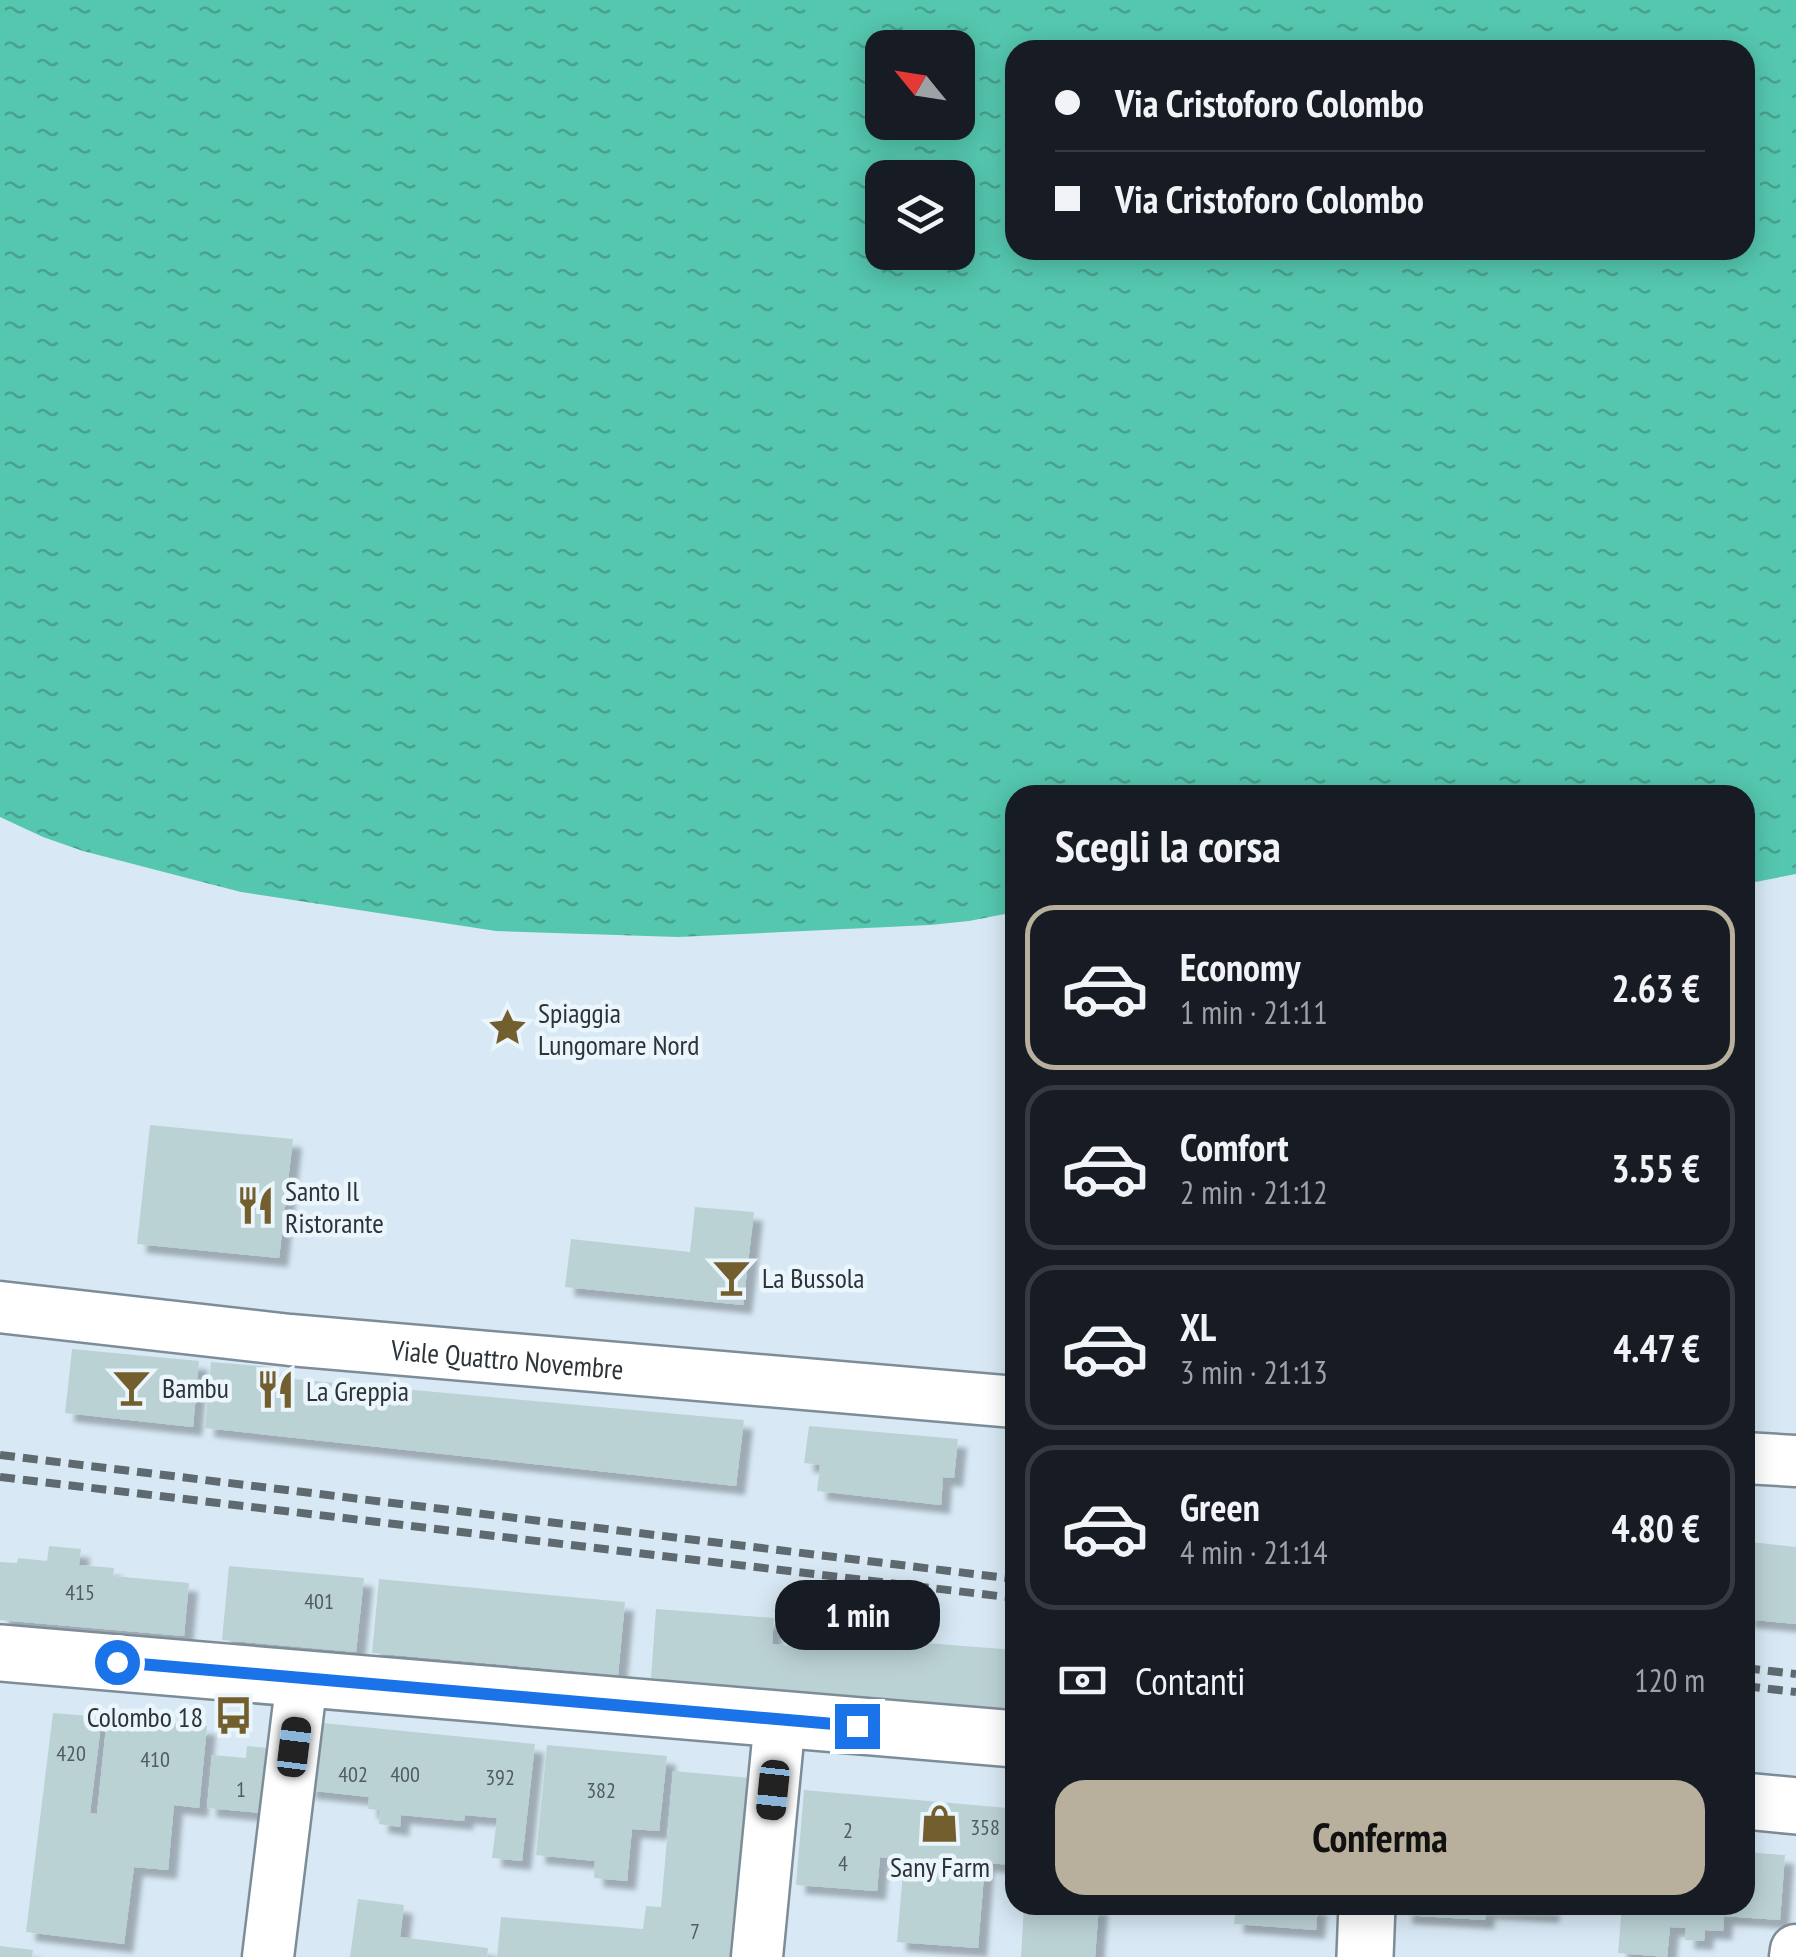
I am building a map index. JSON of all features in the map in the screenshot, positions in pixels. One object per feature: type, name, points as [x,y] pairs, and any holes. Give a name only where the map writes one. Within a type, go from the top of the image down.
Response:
[{"type":"main road","points":[[0,1653],[1005,1738]]},
{"type":"main road","points":[[1755,1802],[1796,1806]]},
{"type":"main road","points":[[1365,1957],[1367,1915]]},
{"type":"street","name":"Viale Quattro Novembre","points":[[0,1307],[290,1340],[1005,1401]]},
{"type":"street","points":[[1755,1459],[1796,1461]]},
{"type":"street","points":[[268,1957],[302,1678]]},
{"type":"street","points":[[757,1957],[780,1719]]},
{"type":"water","points":[[0,0],[1796,0],[1796,874],[1755,882],[1755,785],[1005,785],[1005,914],[930,925],[678,937],[496,931],[241,892],[83,851],[0,817]]},
{"type":"building","points":[[150,1125],[293,1139],[279,1258],[137,1244]]},
{"type":"building","points":[[695,1207],[754,1212],[743,1305],[565,1287],[571,1239],[690,1252]]},
{"type":"building","name":"Bambu","points":[[72,1349],[199,1361],[193,1427],[65,1413]]},
{"type":"building","points":[[211,1362],[272,1367],[271,1377],[744,1420],[736,1486],[205,1428]]},
{"type":"building","points":[[809,1426],[958,1439],[954,1478],[943,1477],[941,1505],[817,1491],[820,1465],[804,1463]]},
{"type":"building","points":[[1755,1542],[1796,1547],[1796,1624],[1755,1620]]},
{"type":"building","points":[[49,1546],[81,1549],[79,1565],[114,1568],[113,1576],[189,1583],[184,1636],[0,1620],[0,1562],[17,1563],[18,1558],[47,1561]]},
{"type":"building","points":[[229,1566],[364,1578],[356,1652],[222,1640]]},
{"type":"building","points":[[379,1579],[625,1602],[618,1675],[372,1653]]},
{"type":"building","points":[[656,1609],[774,1618],[772,1644],[813,1648],[814,1633],[837,1635],[838,1619],[903,1624],[901,1641],[1005,1649],[1005,1709],[651,1678]]},
{"type":"building","points":[[53,1713],[102,1717],[90,1813],[97,1814],[107,1718],[207,1726],[199,1808],[174,1805],[168,1870],[134,1867],[124,1944],[26,1932]]},
{"type":"building","points":[[313,1722],[535,1744],[522,1861],[492,1858],[497,1818],[465,1815],[464,1821],[401,1815],[400,1827],[379,1824],[380,1810],[368,1809],[369,1797],[306,1790]]},
{"type":"building","points":[[547,1745],[667,1756],[659,1831],[632,1829],[627,1881],[594,1878],[595,1861],[536,1855]]},
{"type":"building","points":[[247,1746],[279,1749],[272,1814],[207,1808],[212,1755],[246,1758]]},
{"type":"building","points":[[673,1771],[751,1778],[734,1957],[497,1957],[501,1917],[643,1929],[646,1906],[661,1907]]},
{"type":"building","points":[[804,1790],[1005,1808],[1005,1864],[985,1863],[978,1948],[897,1942],[904,1860],[880,1857],[877,1891],[796,1885]]},
{"type":"building","points":[[1755,1853],[1785,1855],[1780,1920],[1724,1916],[1723,1931],[1705,1930],[1704,1941],[1685,1940],[1686,1928],[1670,1927],[1667,1957],[1618,1953],[1621,1915],[1755,1915]]},
{"type":"building","points":[[358,1899],[404,1905],[400,1937],[488,1948],[487,1957],[350,1957]]},
{"type":"building","points":[[1023,1915],[1098,1915],[1095,1957],[1021,1957]]},
{"type":"building","points":[[1235,1915],[1317,1915],[1316,1930],[1234,1924]]},
{"type":"building","points":[[1403,1915],[1486,1915],[1485,1920]]},
{"type":"building","points":[[0,1946],[33,1950],[32,1957],[0,1957]]},
{"type":"railway","points":[[0,1455],[1005,1578]]},
{"type":"railway","points":[[0,1477],[1005,1597]]},
{"type":"railway","points":[[1755,1669],[1796,1674]]},
{"type":"railway","points":[[1755,1687],[1796,1692]]},
{"type":"place","name":"Spiaggia Lungomare Nord","points":[[508,1028]]},
{"type":"place","name":"Santo Il Ristorante","points":[[255,1206]]},
{"type":"place","name":"La Bussola","points":[[732,1277]]},
{"type":"place","name":"Bambu","points":[[132,1387]]},
{"type":"place","name":"La Greppia","points":[[276,1390]]},
{"type":"place","name":"Colombo 18","points":[[233,1716]]},
{"type":"place","name":"Sany Farm","points":[[940,1823]]},
{"type":"route","points":[[117,1662],[857,1726]]}]
